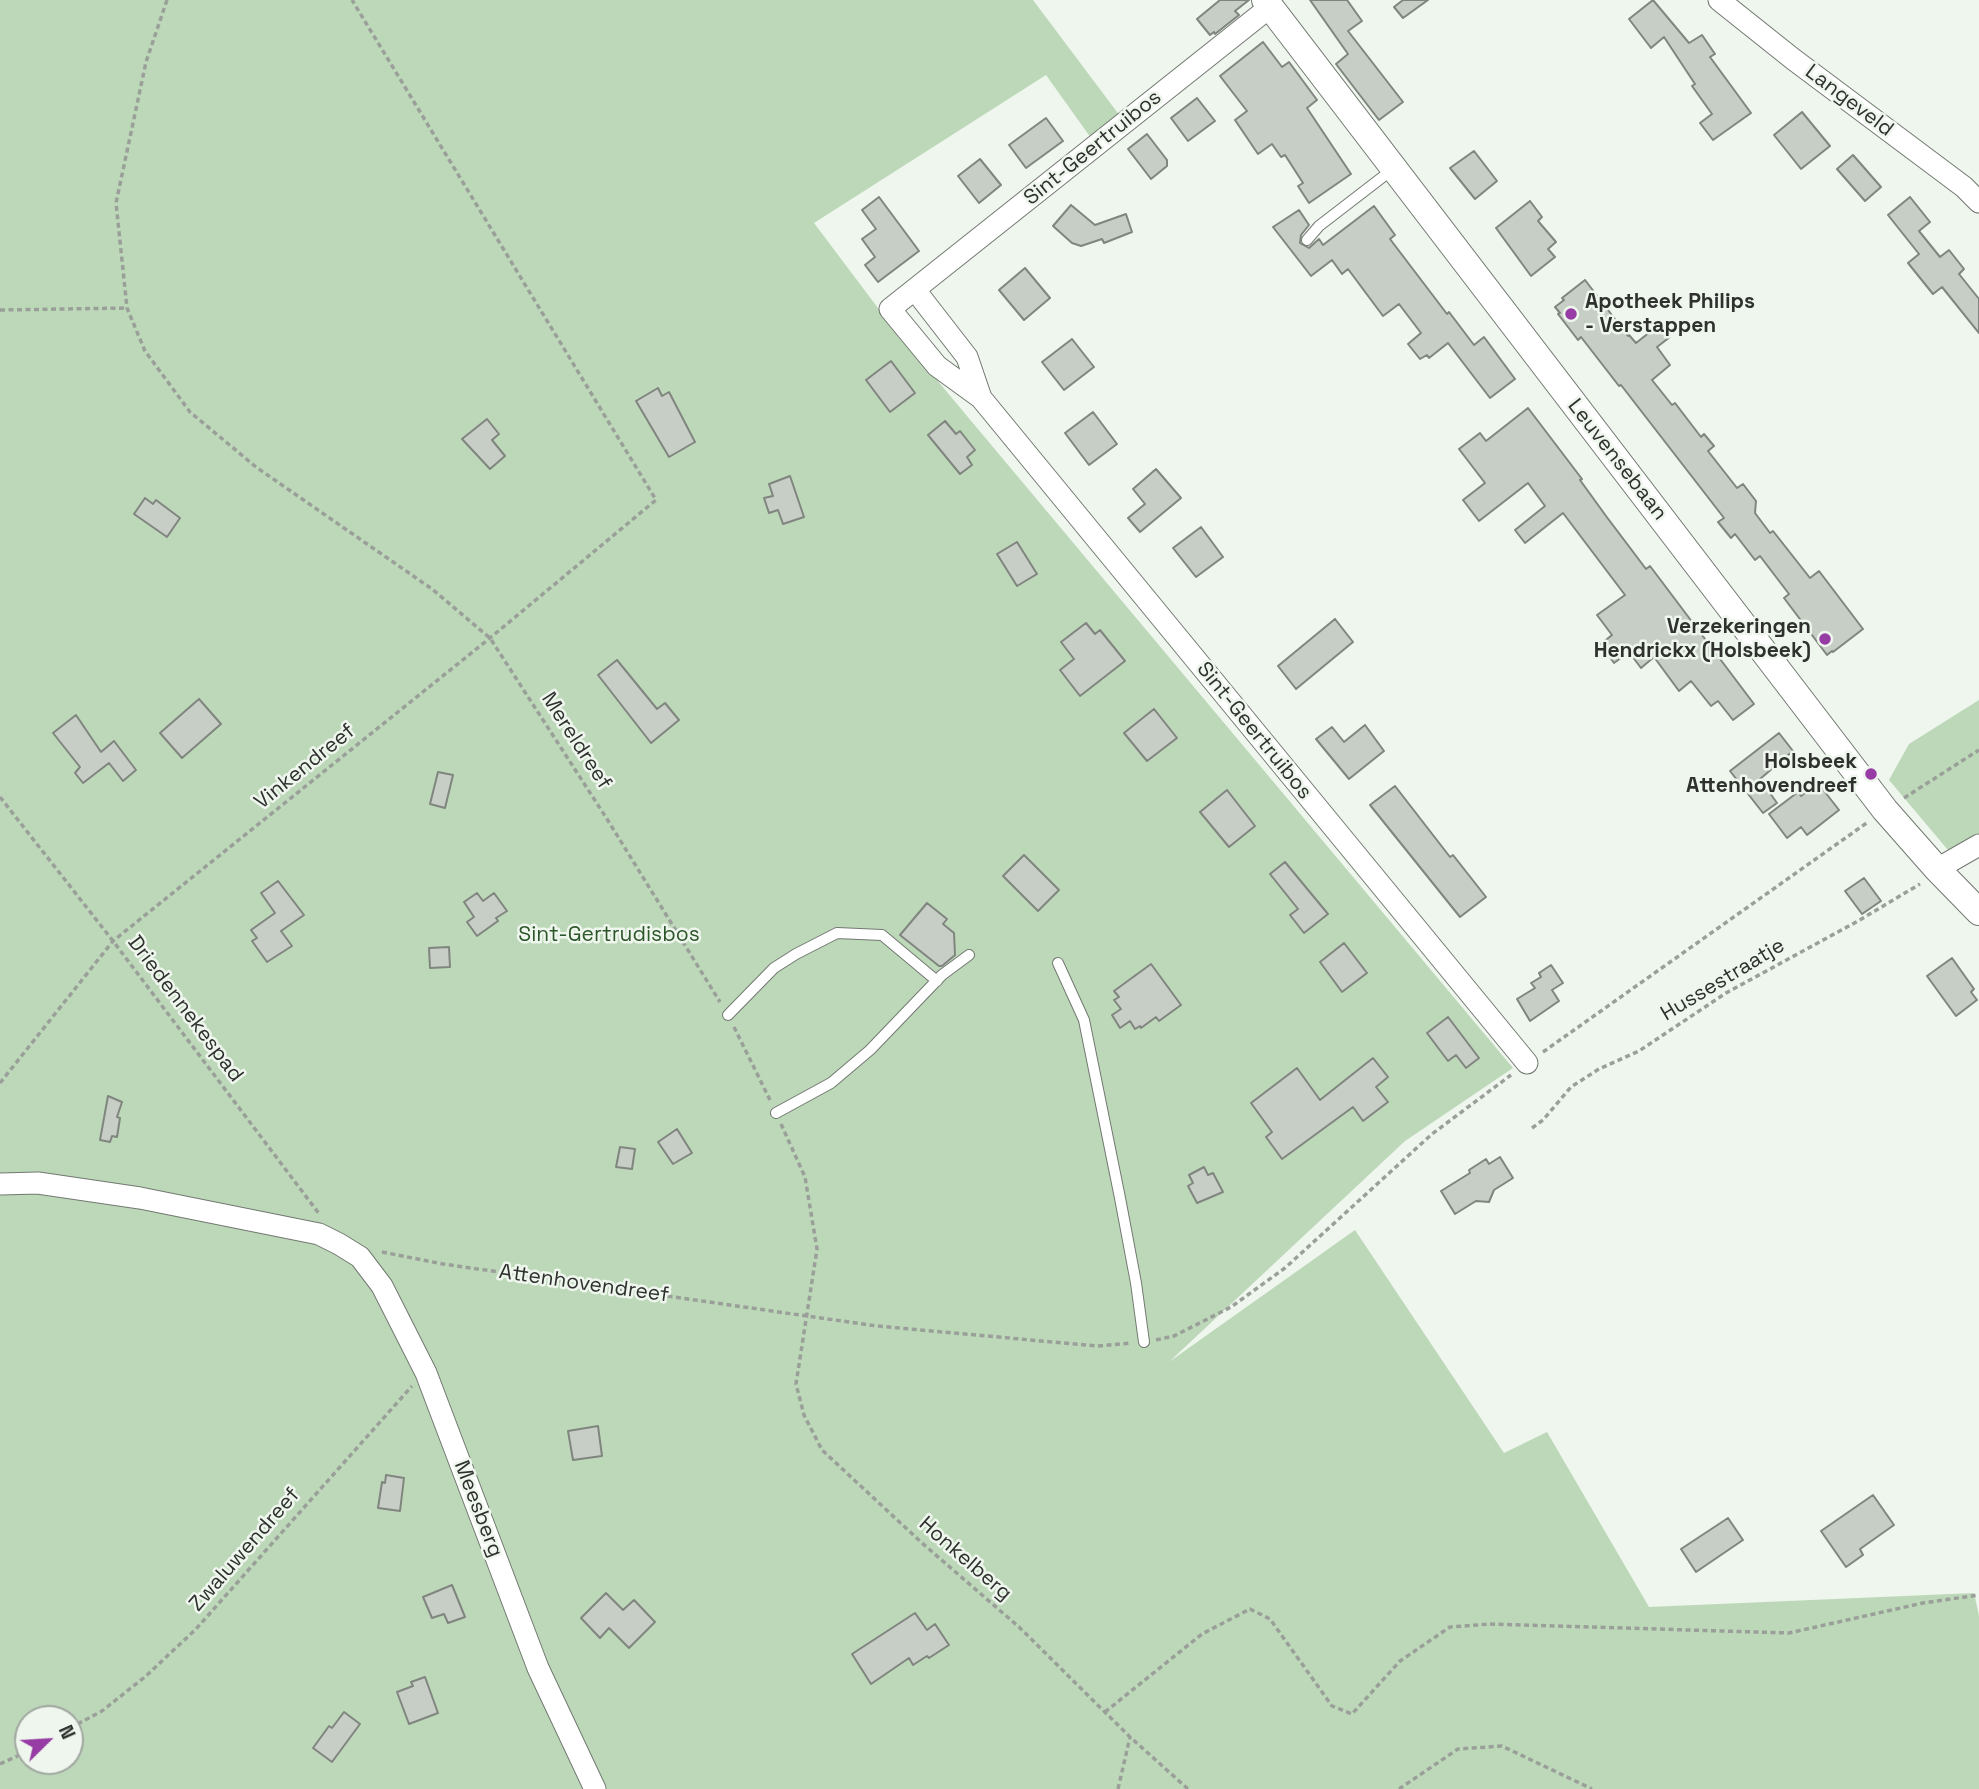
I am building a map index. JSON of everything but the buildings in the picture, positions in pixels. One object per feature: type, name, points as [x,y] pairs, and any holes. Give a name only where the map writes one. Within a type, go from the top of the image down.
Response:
[{"type":"street","name":"Langeveld","points":[[1719,0],[1964,187],[1979,202]]},
{"type":"street","name":"Leuvensebaan","points":[[1268,3],[1885,810],[1979,912]]},
{"type":"street","name":"Sint-Geertruibos","points":[[1268,3],[890,309],[937,366],[981,398],[1527,1063]]},
{"type":"street","name":"Sint-Geertruibos","points":[[915,290],[967,357],[981,398]]},
{"type":"street","points":[[1937,869],[1979,845]]},
{"type":"street","points":[[2,1180],[140,1198],[319,1234],[339,1244]]},
{"type":"street","name":"Meesberg","points":[[339,1244],[360,1257],[382,1286],[426,1373],[538,1668],[595,1789]]},
{"type":"lane","points":[[1307,240],[1320,226],[1393,169]]},
{"type":"lane","points":[[728,1015],[774,968],[837,933],[881,935],[937,981]]},
{"type":"lane","points":[[776,1113],[831,1083],[870,1049],[937,981],[969,955]]},
{"type":"lane","points":[[1058,963],[1084,1020],[1120,1198],[1144,1342]]},
{"type":"path","name":"Mereldreef","points":[[167,0],[146,62],[116,203],[127,308],[145,351],[190,411],[256,467],[432,589],[490,638],[607,819],[728,1015],[776,1113],[805,1177],[817,1249],[808,1315]]},
{"type":"path","name":"Vinkendreef","points":[[0,1083],[113,941],[490,638],[656,500],[352,0]]},
{"type":"path","points":[[0,310],[127,308]]},
{"type":"path","points":[[1885,810],[1979,750]]},
{"type":"path","name":"Driedennekespad","points":[[0,797],[303,1190],[339,1244]]},
{"type":"path","name":"Hussestraatje","points":[[1532,1128],[1543,1120],[1571,1087],[1599,1069],[1639,1051],[1726,992],[1858,921],[1929,878],[1937,869]]},
{"type":"path","name":"Attenhovendreef","points":[[373,1251],[443,1264],[877,1326],[1097,1346],[1174,1336]]},
{"type":"path","name":"Honkelberg","points":[[808,1315],[796,1384],[804,1416],[822,1450],[922,1543],[1019,1627],[1130,1737],[1188,1789]]},
{"type":"path","name":"Zwaluwendreef","points":[[84,1721],[102,1711],[146,1676],[195,1629],[402,1394],[426,1373]]},
{"type":"path","points":[[1105,1712],[1202,1634],[1250,1609],[1270,1619],[1332,1706],[1352,1714],[1400,1661],[1450,1627],[1490,1624],[1789,1633],[1923,1603],[1979,1595]]},
{"type":"path","points":[[1118,1789],[1130,1737]]},
{"type":"path","points":[[1399,1789],[1458,1749],[1502,1746],[1592,1789]]},
{"type":"green space","name":"Sint-Gertrudisbos","points":[[0,0],[1033,0],[1120,116],[1091,138],[1046,75],[814,223],[890,324],[1513,1068],[1405,1141],[1169,1362],[1355,1230],[1504,1453],[1547,1432],[1649,1607],[1974,1593],[1979,1616],[1979,1789],[0,1789]]},
{"type":"green space","points":[[1979,700],[1979,841],[1953,856],[1889,780],[1909,744]]},
{"type":"place","name":"Apotheek Philips - Verstappen","points":[[1571,314]]},
{"type":"place","name":"Verzekeringen Hendrickx (Holsbeek)","points":[[1825,639]]},
{"type":"place","name":"Holsbeek Attenhovendreef","points":[[1871,774]]}]
